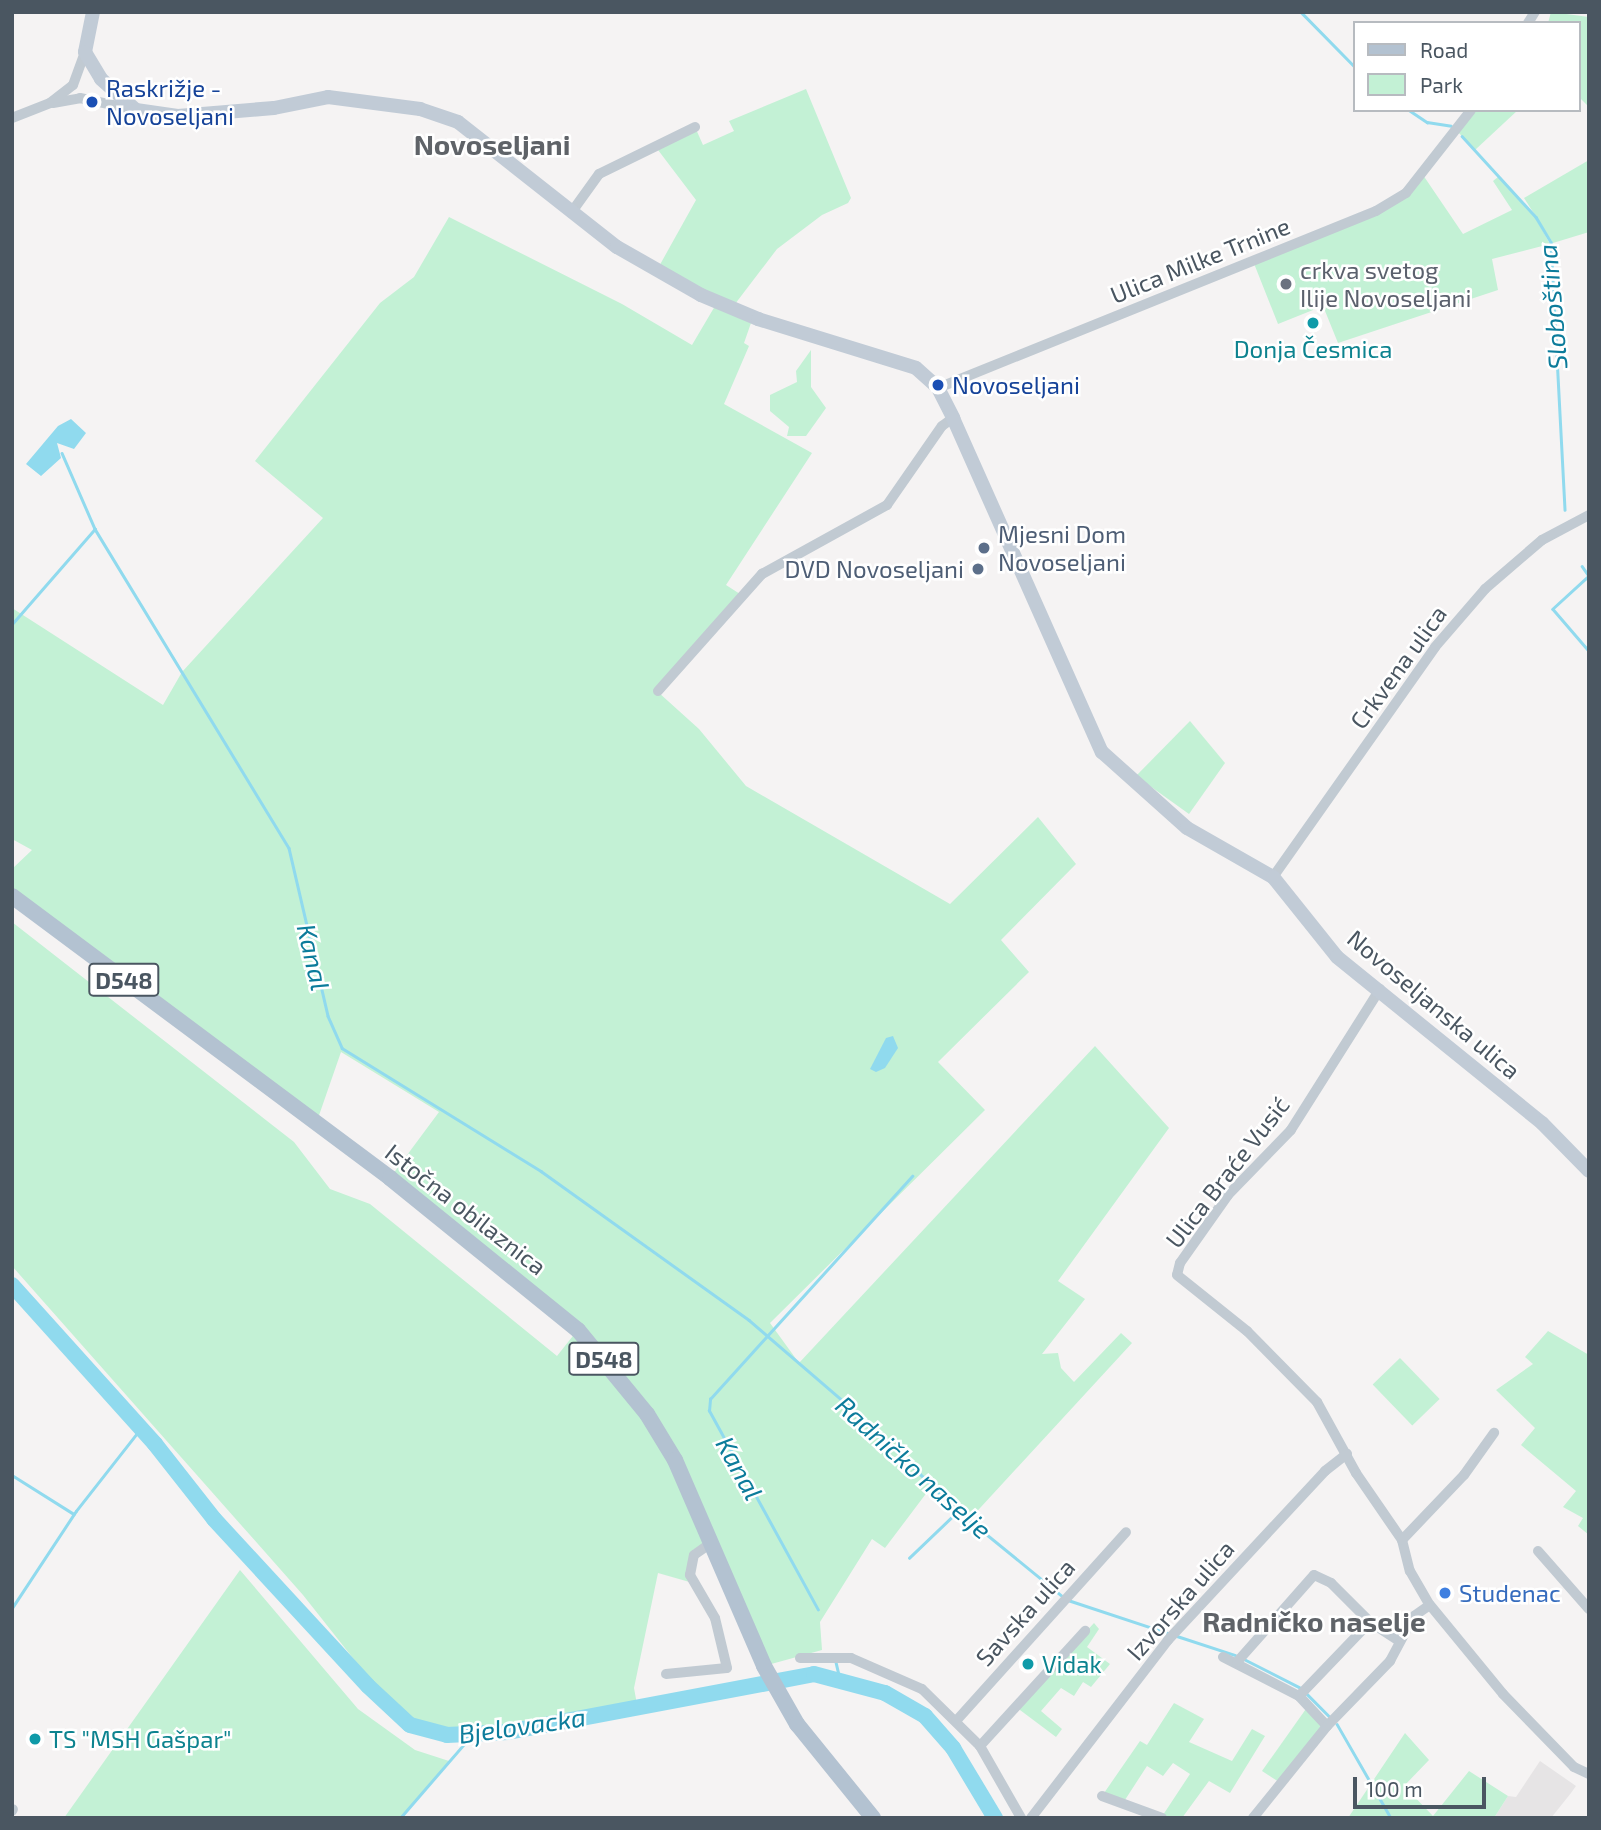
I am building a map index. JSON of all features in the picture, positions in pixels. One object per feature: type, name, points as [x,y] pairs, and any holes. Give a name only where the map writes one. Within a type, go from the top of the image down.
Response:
[{"type":"main road","points":[[93,12],[85,52],[101,79],[136,110]]},
{"type":"main road","name":"Novoseljanska ulica","points":[[136,110],[178,116],[274,108],[328,97],[420,109],[458,122],[617,247],[701,295],[758,319],[916,368],[938,388],[953,418],[1102,752],[1187,828],[1273,877],[1337,957],[1380,989],[1542,1123],[1589,1171]]},
{"type":"main road","name":"Istočna obilaznica","points":[[12,896],[400,1186],[570,1323],[647,1414],[675,1460],[764,1667],[822,1759],[873,1818]]},
{"type":"street","points":[[50,103],[73,85],[85,52]]},
{"type":"street","points":[[12,118],[50,103],[80,98],[136,110]]},
{"type":"street","name":"Ulica Milke Trnine","points":[[938,388],[1376,211],[1406,193],[1470,112]]},
{"type":"street","points":[[571,213],[599,174],[695,127]]},
{"type":"street","points":[[658,691],[762,574],[887,505],[917,468],[942,426],[953,418]]},
{"type":"street","name":"Crkvena ulica","points":[[1273,877],[1435,647],[1485,589],[1542,540],[1589,515]]},
{"type":"street","name":"Ulica Braće Vusić","points":[[1347,1454],[1331,1422],[1306,1390],[1247,1331],[1177,1275],[1180,1263],[1228,1195],[1291,1130],[1380,989]]},
{"type":"street","points":[[1402,1539],[1464,1475],[1494,1433]]},
{"type":"street","points":[[1347,1454],[1402,1539],[1413,1578],[1430,1605],[1503,1695],[1574,1767],[1589,1774]]},
{"type":"street","name":"Izvorska ulica","points":[[1031,1818],[1168,1640],[1325,1471],[1347,1454]]},
{"type":"street","name":"Savska ulica","points":[[956,1721],[1126,1532]]},
{"type":"street","points":[[666,1674],[727,1668],[718,1625],[690,1575],[694,1555],[711,1543]]},
{"type":"street","points":[[1538,1551],[1589,1608]]},
{"type":"street","points":[[1237,1662],[1319,1575],[1370,1622],[1398,1640]]},
{"type":"street","points":[[1252,1818],[1326,1726],[1390,1661],[1398,1640],[1414,1616],[1430,1605]]},
{"type":"street","points":[[1299,1696],[1370,1622]]},
{"type":"street","points":[[980,1746],[1085,1631]]},
{"type":"street","points":[[800,1658],[836,1655],[873,1666],[922,1689],[980,1746],[1021,1818]]},
{"type":"street","points":[[1223,1657],[1299,1696],[1326,1726]]},
{"type":"street","points":[[1102,1796],[1162,1818]]},
{"type":"shaded area","points":[[1540,1761],[1576,1786],[1551,1818],[1494,1818],[1508,1796],[1516,1797]]},
{"type":"green space","points":[[1551,12],[1589,17],[1589,107],[1580,98],[1580,21],[1549,21]]},
{"type":"green space","points":[[806,89],[851,198],[848,203],[822,215],[777,249],[732,308],[657,270],[696,200],[655,146],[695,127],[703,145],[734,131],[729,121]]},
{"type":"green space","points":[[1471,112],[1516,112],[1475,150],[1457,131]]},
{"type":"green space","points":[[1589,160],[1589,232],[1553,243],[1524,198]]},
{"type":"green space","points":[[1423,175],[1463,234],[1512,210],[1493,181],[1498,177],[1535,217],[1550,244],[1492,259],[1498,290],[1338,343],[1323,306],[1278,324],[1253,261],[1376,211]]},
{"type":"green space","points":[[449,217],[622,304],[692,345],[715,306],[751,323],[744,343],[749,346],[724,404],[812,453],[726,585],[740,594],[658,692],[699,729],[746,786],[950,904],[1038,817],[1076,864],[1001,940],[1029,972],[938,1062],[985,1110],[770,1323],[799,1363],[1095,1046],[1169,1128],[1058,1281],[1085,1299],[1042,1354],[1058,1353],[1061,1368],[1074,1382],[1121,1333],[1132,1343],[969,1520],[931,1487],[885,1548],[872,1539],[820,1622],[822,1650],[764,1666],[710,1540],[693,1550],[693,1583],[658,1573],[634,1688],[638,1710],[508,1732],[447,1735],[424,1731],[398,1715],[303,1595],[12,1266],[12,922],[294,1142],[330,1189],[370,1204],[557,1356],[576,1332],[390,1178],[439,1112],[341,1052],[316,1124],[12,896],[12,869],[32,850],[12,839],[12,608],[163,705],[182,672],[323,518],[255,461],[380,303],[414,277]]},
{"type":"green space","points":[[811,350],[811,387],[826,408],[806,436],[787,436],[789,427],[770,411],[770,395],[797,382],[796,371]]},
{"type":"green space","points":[[1190,721],[1225,763],[1189,814],[1136,776]]},
{"type":"green space","points":[[1548,1331],[1589,1355],[1589,1535],[1578,1526],[1583,1518],[1563,1507],[1576,1491],[1521,1445],[1535,1428],[1496,1390],[1533,1364],[1525,1357]]},
{"type":"green space","points":[[1400,1358],[1440,1399],[1412,1425],[1373,1384]]},
{"type":"green space","points":[[240,1570],[358,1709],[415,1750],[449,1761],[400,1818],[64,1818]]},
{"type":"green space","points":[[1094,1623],[1099,1629],[1087,1647],[1110,1664],[1091,1687],[1083,1682],[1074,1696],[1061,1688],[1041,1711],[1062,1729],[1056,1737],[1016,1707]]},
{"type":"green space","points":[[1174,1703],[1204,1719],[1189,1742],[1232,1761],[1252,1729],[1265,1736],[1230,1793],[1209,1781],[1182,1818],[1161,1818],[1190,1774],[1173,1763],[1163,1776],[1147,1766],[1123,1803],[1102,1796],[1140,1741],[1147,1745]]},
{"type":"green space","points":[[1308,1706],[1327,1726],[1279,1782],[1262,1771]]},
{"type":"green space","points":[[1405,1733],[1429,1760],[1404,1786],[1433,1816],[1469,1771],[1508,1796],[1494,1818],[1348,1818]]},
{"type":"water","points":[[71,419],[86,433],[74,449],[57,443],[61,458],[41,476],[26,464],[58,426]]},
{"type":"water","points":[[893,1036],[898,1048],[885,1068],[876,1072],[870,1069],[886,1038]]},
{"type":"waterway","name":"Sloboština","points":[[1301,12],[1352,64]]},
{"type":"waterway","name":"Sloboština","points":[[1412,112],[1427,122],[1451,126]]},
{"type":"waterway","name":"Sloboština","points":[[1462,136],[1536,217],[1551,242],[1565,510]]},
{"type":"waterway","points":[[62,453],[95,529]]},
{"type":"waterway","name":"Kanal","points":[[12,624],[95,529],[289,848],[328,1016],[342,1048],[541,1171],[749,1320],[864,1419],[958,1511],[1061,1595]]},
{"type":"waterway","name":"Sloboština","points":[[1582,566],[1589,576],[1553,609],[1589,651]]},
{"type":"waterway","name":"Kanal","points":[[818,1610],[709,1411],[710,1399],[912,1176]]},
{"type":"waterway","name":"Bjelovacka","points":[[12,1285],[155,1444],[214,1519],[368,1686],[410,1725],[447,1735],[508,1732],[814,1674],[885,1693],[925,1716],[953,1748],[995,1818]]},
{"type":"waterway","points":[[12,1608],[76,1511],[141,1428]]},
{"type":"waterway","points":[[12,1475],[74,1514]]},
{"type":"waterway","points":[[909,1558],[957,1512]]},
{"type":"waterway","name":"Radničko naselje","points":[[1068,1600],[1168,1633]]},
{"type":"waterway","name":"Radničko naselje","points":[[1177,1636],[1235,1655]]},
{"type":"waterway","name":"Radničko naselje","points":[[1244,1659],[1299,1687]]},
{"type":"waterway","points":[[836,1662],[840,1679]]},
{"type":"waterway","name":"Radničko naselje","points":[[1307,1694],[1329,1716]]},
{"type":"waterway","name":"Radničko naselje","points":[[1337,1724],[1391,1818]]},
{"type":"waterway","points":[[400,1818],[472,1735]]},
{"type":"place","name":"Raskrižje - Novoseljani","points":[[92,102]]},
{"type":"place","name":"crkva svetog Ilije Novoseljani","points":[[1286,284]]},
{"type":"place","name":"Donja Česmica","points":[[1313,323]]},
{"type":"place","name":"Novoseljani","points":[[938,385]]},
{"type":"place","name":"Mjesni Dom Novoseljani","points":[[984,548]]},
{"type":"place","name":"DVD Novoseljani","points":[[978,569]]},
{"type":"place","name":"Studenac","points":[[1445,1593]]},
{"type":"place","name":"Vidak","points":[[1028,1664]]},
{"type":"place","name":"TS \"MSH Gašpar\"","points":[[35,1739]]},
{"type":"district","name":"Novoseljani","points":[[492,144]]},
{"type":"district","name":"Radničko naselje","points":[[1314,1621]]}]
